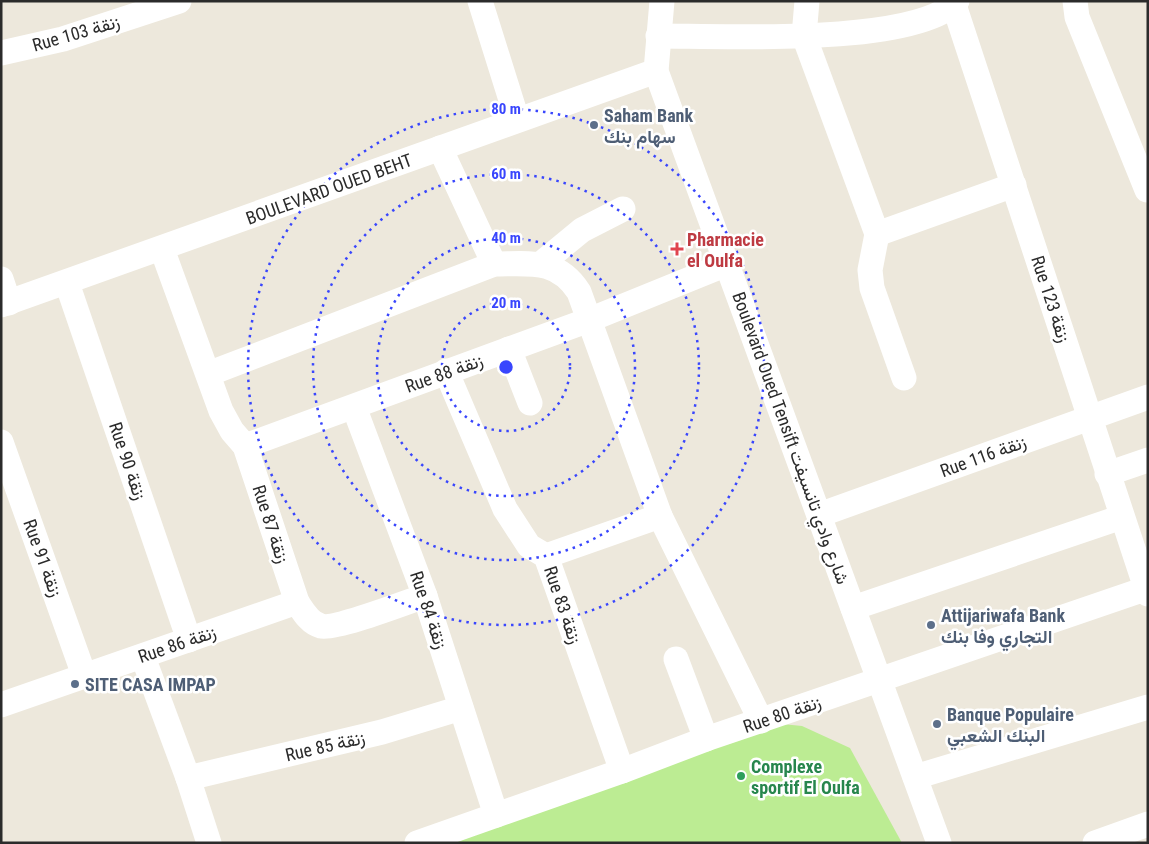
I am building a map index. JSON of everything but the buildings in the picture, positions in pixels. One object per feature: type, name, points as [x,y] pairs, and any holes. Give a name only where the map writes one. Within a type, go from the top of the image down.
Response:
[{"type":"street","name":"Rue 103 زنقة","points":[[1,53],[63,39],[150,6],[179,1]]},
{"type":"street","points":[[480,1],[518,119]]},
{"type":"street","name":"Boulevard Oued Tensift شارع وادي تانسيفت","points":[[662,1],[656,72],[940,843]]},
{"type":"street","points":[[807,1],[804,36],[877,234],[870,270],[872,288],[904,378]]},
{"type":"street","points":[[1075,1],[1077,17],[1147,190]]},
{"type":"street","points":[[658,36],[804,36],[865,32],[903,25],[927,18],[955,3]]},
{"type":"street","name":"Rue 123 زنقة","points":[[955,3],[1107,474],[1147,590]]},
{"type":"street","name":"BOULEVARD OUED BEHT","points":[[5,304],[162,249],[518,119],[656,72]]},
{"type":"street","points":[[440,148],[494,264]]},
{"type":"street","points":[[877,234],[1014,185]]},
{"type":"street","points":[[542,264],[582,230],[623,209]]},
{"type":"street","name":"Rue 87 زنقة","points":[[162,249],[221,411],[232,431],[245,446],[297,602],[308,619],[322,627],[338,624],[425,596]]},
{"type":"street","points":[[208,374],[494,264],[542,264],[573,282],[580,292],[660,516],[761,721]]},
{"type":"street","name":"Rue 88 زنقة","points":[[245,446],[589,320],[727,264]]},
{"type":"street","points":[[1,279],[5,304]]},
{"type":"street","name":"Rue 90 زنقة","points":[[67,282],[189,640]]},
{"type":"street","points":[[509,349],[530,403]]},
{"type":"street","name":"Rue 83 زنقة","points":[[446,371],[505,509],[529,546],[546,556],[622,771]]},
{"type":"street","name":"Rue 116 زنقة","points":[[819,515],[1148,397]]},
{"type":"street","name":"Rue 84 زنقة","points":[[354,407],[425,596],[496,815]]},
{"type":"street","name":"Rue 91 زنقة","points":[[1,442],[84,675]]},
{"type":"street","points":[[1107,474],[1148,460]]},
{"type":"street","points":[[546,556],[660,516]]},
{"type":"street","points":[[853,608],[1122,517]]},
{"type":"street","name":"Rue 80 زنقة","points":[[417,843],[622,771],[706,739],[1147,590]]},
{"type":"street","name":"Rue 86 زنقة","points":[[1,705],[297,602]]},
{"type":"street","points":[[143,657],[188,778],[209,843]]},
{"type":"street","points":[[676,659],[706,739]]},
{"type":"street","points":[[915,777],[1148,707]]},
{"type":"street","name":"Rue 85 زنقة","points":[[188,778],[382,732],[462,708]]},
{"type":"street","points":[[1095,843],[1148,824]]},
{"type":"green space","name":"Complexe sportif El Oulfa","points":[[762,722],[802,726],[850,748],[902,843],[454,843]]},
{"type":"place","name":"Saham Bank سهام بنك","points":[[594,125]]},
{"type":"place","name":"Pharmacie el Oulfa","points":[[677,249]]},
{"type":"place","name":"Attijariwafa Bank التجاري وفا بنك","points":[[931,625]]},
{"type":"place","name":"SITE CASA IMPAP","points":[[75,684]]},
{"type":"place","name":"Banque Populaire البنك الشعبي","points":[[937,724]]},
{"type":"place","name":"Complexe sportif El Oulfa","points":[[741,776]]}]
